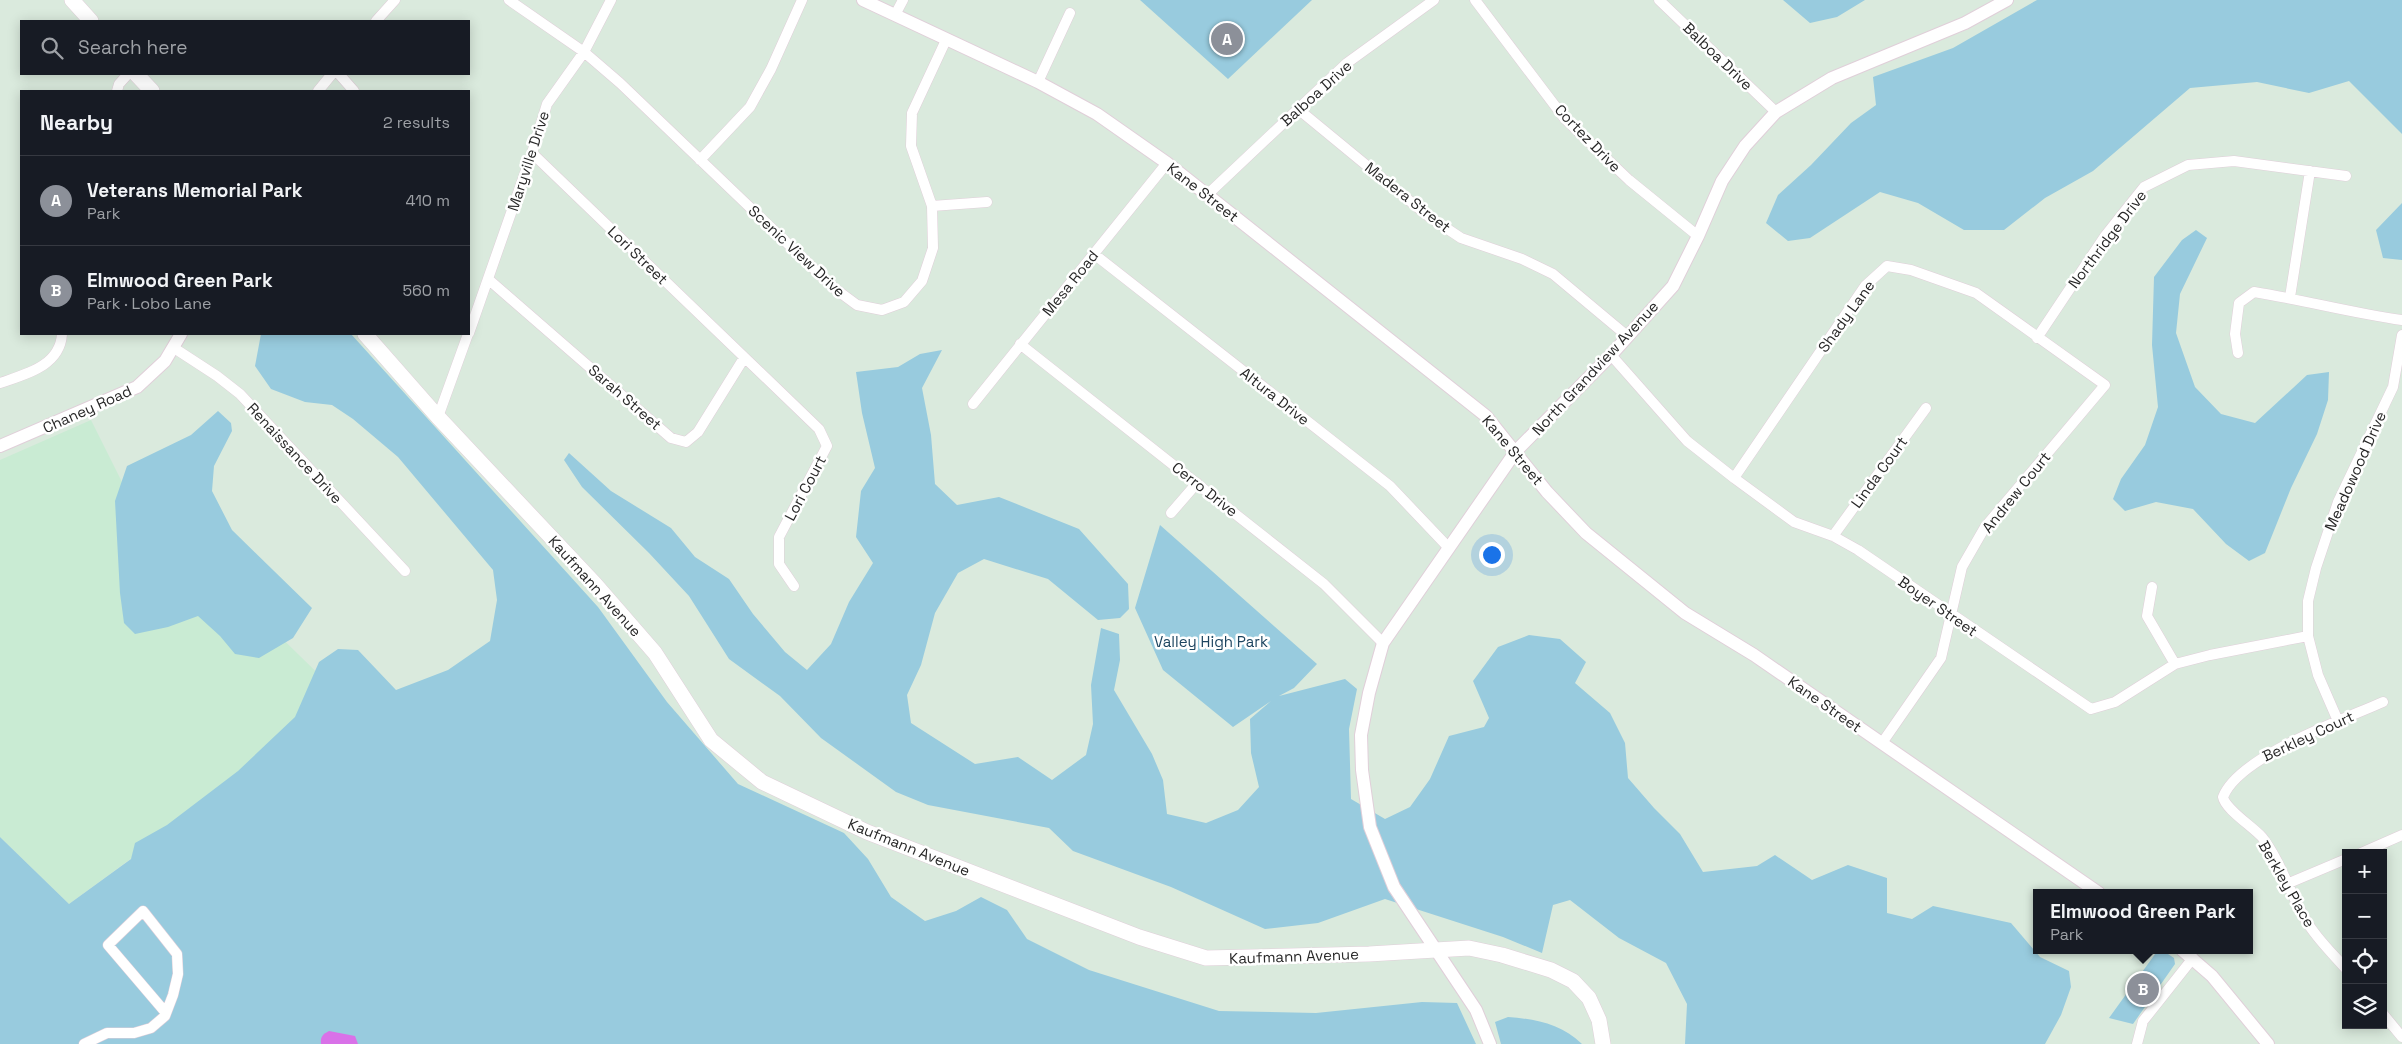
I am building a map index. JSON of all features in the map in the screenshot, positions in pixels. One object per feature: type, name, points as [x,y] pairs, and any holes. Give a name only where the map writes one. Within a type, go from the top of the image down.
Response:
[{"type":"main road","points":[[72,0],[89,20]]},
{"type":"main road","points":[[137,75],[151,90]]},
{"type":"main road","name":"Kaufmann Avenue","points":[[366,335],[438,417],[595,584],[655,653],[711,740],[762,782],[867,832],[1139,937],[1206,958],[1469,948],[1502,955],[1551,970],[1574,981],[1589,998],[1599,1020],[1603,1044]]},
{"type":"street","points":[[377,20],[395,0]]},
{"type":"street","name":"Scenic View Drive","points":[[510,0],[584,52],[620,83],[834,288],[857,306],[882,310],[904,302],[922,281],[933,248],[932,206],[911,146],[912,113],[946,40]]},
{"type":"street","name":"Maryville Drive","points":[[470,330],[532,153],[547,104],[584,52],[611,0]]},
{"type":"street","points":[[700,160],[750,107],[771,69],[802,0]]},
{"type":"street","name":"Kane Street","points":[[863,0],[1038,82],[1097,114],[1167,163],[1486,416],[1547,492],[1586,533],[1678,608],[1754,655],[2093,889]]},
{"type":"street","points":[[895,15],[903,0]]},
{"type":"street","name":"Balboa Drive","points":[[1207,195],[1347,63],[1434,0]]},
{"type":"street","name":"Cortez Drive","points":[[1475,0],[1565,119],[1629,180],[1698,236]]},
{"type":"street","name":"Balboa Drive","points":[[1659,0],[1776,112]]},
{"type":"street","name":"North Grandview Avenue","points":[[1490,1044],[1476,1010],[1394,887],[1370,827],[1362,770],[1361,735],[1369,693],[1383,643],[1516,451],[1611,355],[1626,335],[1673,286],[1698,236],[1722,181],[1745,146],[1776,112],[1832,78],[1965,23],[2007,0]]},
{"type":"street","points":[[1038,82],[1070,13]]},
{"type":"street","points":[[117,90],[119,84],[127,75]]},
{"type":"street","points":[[319,90],[331,75]]},
{"type":"street","points":[[340,75],[353,90]]},
{"type":"street","name":"Madera Street","points":[[1298,109],[1436,221],[1460,238],[1522,259],[1553,274],[1626,335]]},
{"type":"street","name":"Lori Street","points":[[532,153],[744,358]]},
{"type":"street","name":"Northridge Drive","points":[[2037,338],[2105,236],[2144,187],[2188,165],[2234,161],[2346,176]]},
{"type":"street","name":"Mesa Road","points":[[973,404],[1167,163]]},
{"type":"street","points":[[2290,298],[2310,171]]},
{"type":"street","points":[[932,206],[986,202]]},
{"type":"street","name":"Altura Drive","points":[[1094,254],[1390,486],[1448,547]]},
{"type":"street","name":"Shady Lane","points":[[1734,478],[1865,286],[1887,266],[1912,270],[1976,293],[2105,385]]},
{"type":"street","name":"Sarah Street","points":[[488,279],[671,438],[686,442],[698,432],[744,358]]},
{"type":"street","points":[[2238,353],[2234,334],[2239,303],[2254,292],[2361,314],[2402,320]]},
{"type":"street","points":[[0,383],[37,370],[46,364],[58,350],[63,335]]},
{"type":"street","name":"Chaney Road","points":[[0,446],[130,391],[152,375],[174,348],[180,335]]},
{"type":"street","name":"Maryville Drive","points":[[438,417],[468,335]]},
{"type":"street","name":"Meadowood Drive","points":[[2338,721],[2318,676],[2308,636],[2308,601],[2316,568],[2338,502],[2392,387],[2402,335]]},
{"type":"street","name":"Cerro Drive","points":[[1020,344],[1324,584],[1383,643]]},
{"type":"street","name":"Renaissance Drive","points":[[174,348],[217,376],[240,394],[406,571]]},
{"type":"street","name":"Boyer Street","points":[[1611,355],[1687,441],[1734,478],[1794,522],[1833,536],[1858,550],[2092,710],[2115,702],[2175,664],[2210,655],[2308,636]]},
{"type":"street","name":"Lori Court","points":[[744,358],[819,429],[828,446],[779,537],[779,564],[794,586]]},
{"type":"street","name":"Andrew Court","points":[[1882,743],[1941,658],[1962,567],[1985,527],[2105,385]]},
{"type":"street","name":"Linda Court","points":[[1833,536],[1926,408]]},
{"type":"street","points":[[1172,513],[1197,483]]},
{"type":"street","points":[[2152,587],[2147,616],[2175,664]]},
{"type":"street","name":"Berkley Court","points":[[2224,803],[2226,791],[2253,762],[2338,721],[2383,702]]},
{"type":"street","name":"Berkley Place","points":[[2224,803],[2256,830],[2266,843],[2289,883],[2307,923],[2342,964]]},
{"type":"street","points":[[2370,849],[2402,835]]},
{"type":"street","points":[[2289,883],[2342,861]]},
{"type":"street","points":[[84,1044],[107,1032],[134,1033],[151,1028],[166,1013],[178,974],[177,954],[143,911],[108,945],[166,1013]]},
{"type":"street","points":[[2137,1044],[2143,1021],[2187,954],[2212,976],[2268,1044]]},
{"type":"street","points":[[2387,1019],[2402,1037]]},
{"type":"shaded area","points":[[91,420],[122,482],[346,701],[69,904],[0,837],[0,460]]},
{"type":"shaded area","points":[[329,1031],[355,1036],[358,1044],[321,1044],[322,1036]]},
{"type":"green space","points":[[1140,0],[1312,0],[1228,79]]},
{"type":"green space","points":[[1783,0],[1865,0],[1837,17],[1810,23]]},
{"type":"green space","points":[[2037,0],[2402,0],[2402,134],[2349,81],[2309,93],[2257,82],[2190,88],[2093,171],[2045,198],[2004,230],[1964,230],[1918,203],[1880,192],[1810,238],[1788,241],[1766,223],[1778,195],[1811,165],[1851,123],[1876,105],[1873,77],[1953,48]]},
{"type":"green space","points":[[2402,203],[2402,260],[2383,258],[2376,230]]},
{"type":"green space","points":[[2196,230],[2207,238],[2180,294],[2176,333],[2195,387],[2221,414],[2255,423],[2307,375],[2329,372],[2328,400],[2317,434],[2291,488],[2265,553],[2249,561],[2226,544],[2193,509],[2156,502],[2125,511],[2113,499],[2121,479],[2145,445],[2158,407],[2152,345],[2154,277],[2182,240]]},
{"type":"green space","points":[[261,335],[352,335],[598,607],[667,702],[738,784],[844,833],[868,859],[891,897],[925,921],[956,911],[981,897],[1007,910],[1027,939],[1089,970],[1219,1011],[1316,1013],[1422,1002],[1457,1003],[1476,1044],[0,1044],[0,837],[69,904],[131,859],[135,843],[167,825],[238,771],[295,717],[319,662],[338,649],[358,650],[396,690],[448,670],[490,641],[497,600],[493,570],[398,457],[353,419],[332,405],[305,402],[271,389],[255,366]]},
{"type":"green space","name":"Valley High Park","points":[[942,350],[922,388],[931,435],[935,484],[957,505],[999,497],[1079,529],[1128,584],[1129,609],[1120,618],[1098,620],[1048,579],[984,559],[958,573],[935,613],[921,665],[907,695],[911,723],[975,764],[1018,757],[1052,780],[1086,755],[1093,724],[1091,685],[1101,628],[1119,634],[1120,660],[1114,690],[1152,754],[1163,780],[1167,814],[1206,823],[1238,810],[1259,787],[1251,753],[1250,719],[1271,701],[1233,727],[1163,670],[1135,608],[1160,525],[1317,664],[1294,688],[1279,696],[1345,679],[1357,689],[1349,729],[1351,799],[1385,819],[1410,807],[1430,779],[1449,736],[1484,727],[1489,718],[1473,681],[1498,647],[1529,635],[1560,639],[1586,662],[1575,683],[1610,713],[1625,743],[1628,778],[1680,834],[1703,872],[1757,866],[1775,855],[1812,880],[1848,865],[1887,878],[1887,913],[1912,919],[1933,906],[2011,923],[2033,949],[2033,954],[2037,954],[2069,971],[2071,987],[2061,1015],[2045,1044],[1685,1044],[1687,1004],[1666,963],[1619,938],[1570,900],[1553,905],[1542,953],[1503,937],[1385,899],[1318,923],[1265,929],[1171,887],[1073,851],[1049,828],[928,805],[896,792],[821,738],[780,696],[729,659],[689,596],[649,553],[582,487],[564,460],[569,453],[611,491],[671,528],[695,557],[729,579],[753,614],[785,652],[807,670],[831,644],[849,602],[873,563],[856,537],[861,491],[875,468],[862,413],[856,372],[898,367],[920,354]]},
{"type":"green space","points":[[218,411],[231,423],[232,431],[214,466],[212,491],[232,530],[312,608],[293,638],[259,658],[235,654],[220,636],[198,616],[168,627],[135,634],[124,623],[120,593],[115,501],[127,466],[191,435]]},
{"type":"green space","points":[[2155,954],[2168,954],[2174,958],[2175,964],[2133,1024],[2109,1018]]},
{"type":"green space","points":[[1508,1017],[1538,1021],[1557,1027],[1582,1044],[1501,1044],[1495,1022]]},
{"type":"place","name":"Veterans Memorial Park","points":[[1227,39]]},
{"type":"place","name":"Elmwood Green Park","points":[[2143,989]]}]
